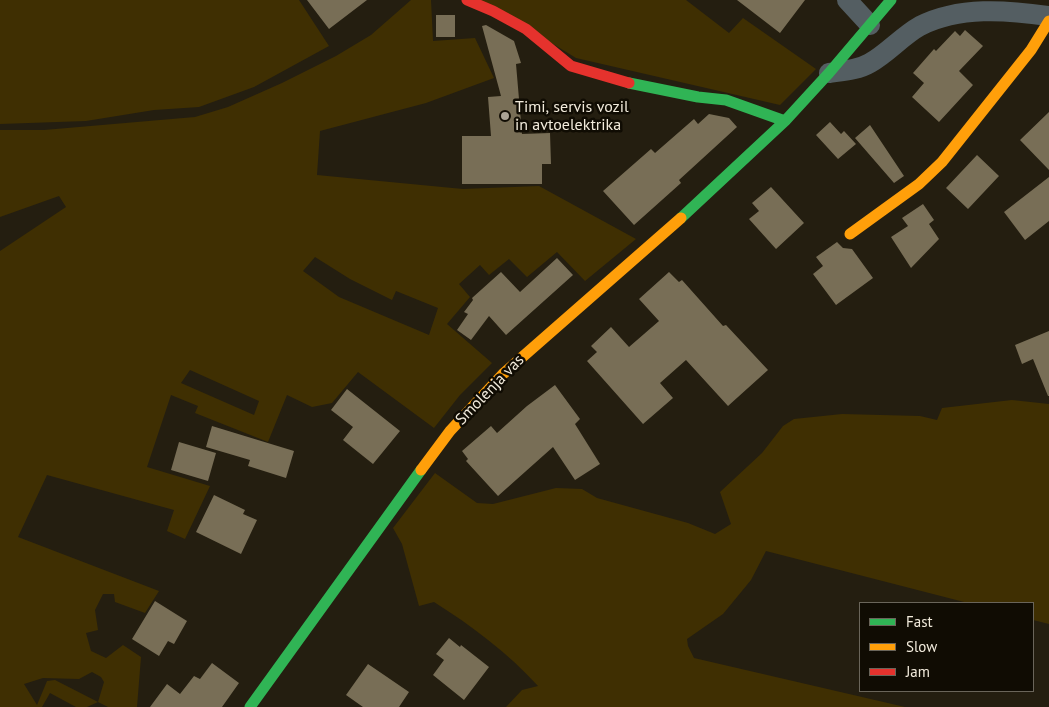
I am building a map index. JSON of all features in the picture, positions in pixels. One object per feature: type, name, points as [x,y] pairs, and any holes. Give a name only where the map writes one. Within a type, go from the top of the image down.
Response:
[{"type":"main road","points":[[466,0],[493,11],[526,29],[572,66],[625,82],[698,98],[726,100],[785,121]]},
{"type":"main road","name":"Smolenja vas","points":[[250,707],[450,431],[468,410],[525,354],[686,214],[785,121],[830,73],[891,0]]},
{"type":"main road","points":[[850,234],[919,184],[942,162],[1031,50],[1049,21]]},
{"type":"street","points":[[847,0],[870,25]]},
{"type":"street","points":[[830,73],[857,68],[871,62],[918,27],[938,18],[965,13],[1006,11],[1049,16]]},
{"type":"shaded area","points":[[0,0],[299,0],[329,46],[254,87],[199,107],[154,110],[86,121],[0,124]]},
{"type":"shaded area","points":[[411,0],[431,0],[433,41],[475,38],[494,78],[426,103],[320,131],[317,175],[463,189],[539,186],[636,239],[585,281],[557,252],[527,277],[509,259],[489,275],[480,265],[459,284],[470,297],[447,324],[492,363],[460,395],[434,428],[358,372],[332,403],[312,407],[287,395],[268,442],[195,413],[198,406],[171,395],[147,467],[210,486],[185,539],[167,531],[174,510],[47,475],[18,537],[159,591],[145,613],[115,602],[114,594],[103,594],[95,610],[98,630],[86,633],[91,651],[106,658],[123,645],[141,657],[137,707],[108,707],[98,702],[87,707],[76,707],[50,693],[42,707],[0,707],[0,251],[66,207],[59,196],[0,217],[0,130],[44,130],[195,117],[228,107],[282,83],[336,56],[371,35]],"holes":[[[315,257],[350,279],[392,300],[396,291],[438,308],[429,335],[339,297],[303,271]],[[190,370],[259,401],[254,415],[181,383]],[[92,672],[101,677],[104,682],[98,702],[55,680],[47,681],[37,705],[24,684],[43,678],[79,679]]]},
{"type":"shaded area","points":[[481,0],[686,0],[729,33],[743,18],[816,69],[780,105],[576,58]]},
{"type":"shaded area","points":[[1012,400],[1049,404],[1049,624],[1034,620],[1034,602],[964,602],[766,551],[751,580],[723,614],[687,639],[694,658],[905,707],[506,707],[522,690],[538,686],[502,651],[448,611],[434,602],[419,606],[402,544],[393,528],[435,473],[477,503],[493,504],[556,488],[582,489],[597,498],[688,523],[715,534],[731,524],[720,492],[762,453],[783,426],[794,419],[842,414],[920,416],[937,420],[942,408]]},
{"type":"building","points":[[307,0],[367,0],[329,29]]},
{"type":"building","points":[[737,0],[805,0],[780,33]]},
{"type":"building","points":[[436,15],[455,15],[455,37],[436,37]]},
{"type":"building","points":[[486,25],[514,41],[521,63],[516,64],[522,134],[550,133],[551,164],[542,164],[542,184],[462,184],[462,136],[491,136],[488,97],[501,96],[482,26]]},
{"type":"building","points":[[965,30],[983,46],[959,71],[973,85],[939,122],[912,97],[924,83],[913,73],[934,49],[936,51],[955,31],[960,36]]},
{"type":"building","points":[[1049,112],[1049,170],[1020,140]]},
{"type":"building","points":[[709,114],[729,118],[737,127],[679,180],[681,183],[634,225],[603,191],[651,149],[655,153],[694,119],[698,124]]},
{"type":"building","points":[[830,122],[841,134],[844,131],[856,144],[838,159],[816,135]]},
{"type":"building","points":[[870,125],[904,176],[894,183],[855,138]]},
{"type":"building","points":[[977,155],[999,176],[968,209],[946,188]]},
{"type":"building","points":[[1049,177],[1049,221],[1025,240],[1004,212]]},
{"type":"building","points":[[771,187],[804,223],[776,249],[749,219],[759,211],[752,203]]},
{"type":"building","points":[[923,204],[934,220],[929,224],[939,239],[911,268],[891,237],[908,226],[902,218]]},
{"type":"building","points":[[837,242],[843,248],[852,249],[873,278],[836,305],[813,274],[823,266],[816,257]]},
{"type":"building","points":[[557,258],[573,275],[506,335],[489,316],[471,340],[457,330],[468,314],[464,312],[473,300],[472,298],[501,272],[520,292]]},
{"type":"building","points":[[669,272],[679,282],[682,280],[723,326],[726,325],[768,370],[728,406],[686,360],[660,383],[673,398],[643,424],[587,361],[597,352],[591,346],[611,327],[629,347],[659,321],[639,299]]},
{"type":"building","points":[[1049,331],[1048,396],[1033,359],[1022,364],[1015,345]]},
{"type":"building","points":[[555,385],[580,419],[575,424],[600,464],[575,480],[553,447],[498,496],[466,461],[468,459],[462,451],[491,426],[497,433],[527,406]]},
{"type":"building","points":[[347,389],[400,431],[373,464],[343,440],[353,427],[331,410]]},
{"type":"building","points":[[212,426],[294,451],[286,478],[248,466],[250,460],[206,447]]},
{"type":"building","points":[[179,442],[216,453],[208,481],[171,470]]},
{"type":"building","points":[[214,495],[245,510],[243,514],[257,520],[241,554],[196,532]]},
{"type":"building","points":[[155,601],[187,621],[174,644],[168,641],[159,656],[132,639]]},
{"type":"building","points":[[449,638],[489,667],[464,700],[433,675],[444,660],[436,654]]},
{"type":"building","points":[[212,663],[239,683],[222,707],[150,707],[167,684],[180,694],[194,676],[200,679]]},
{"type":"building","points":[[368,664],[409,692],[399,707],[363,707],[346,695]]},
{"type":"traffic: fast","points":[[681,218],[785,121],[891,0]]},
{"type":"traffic: fast","points":[[629,83],[698,97],[726,100],[785,121]]},
{"type":"traffic: fast","points":[[250,707],[421,470]]},
{"type":"traffic: slow","points":[[850,234],[919,184],[942,162],[1031,50],[1049,21]]},
{"type":"traffic: slow","points":[[421,470],[450,431],[503,374],[681,218]]},
{"type":"traffic: jam","points":[[467,0],[493,11],[526,29],[571,66],[629,83]]},
{"type":"place","name":"Timi, servis vozil in avtoelektrika","points":[[505,116]]}]
